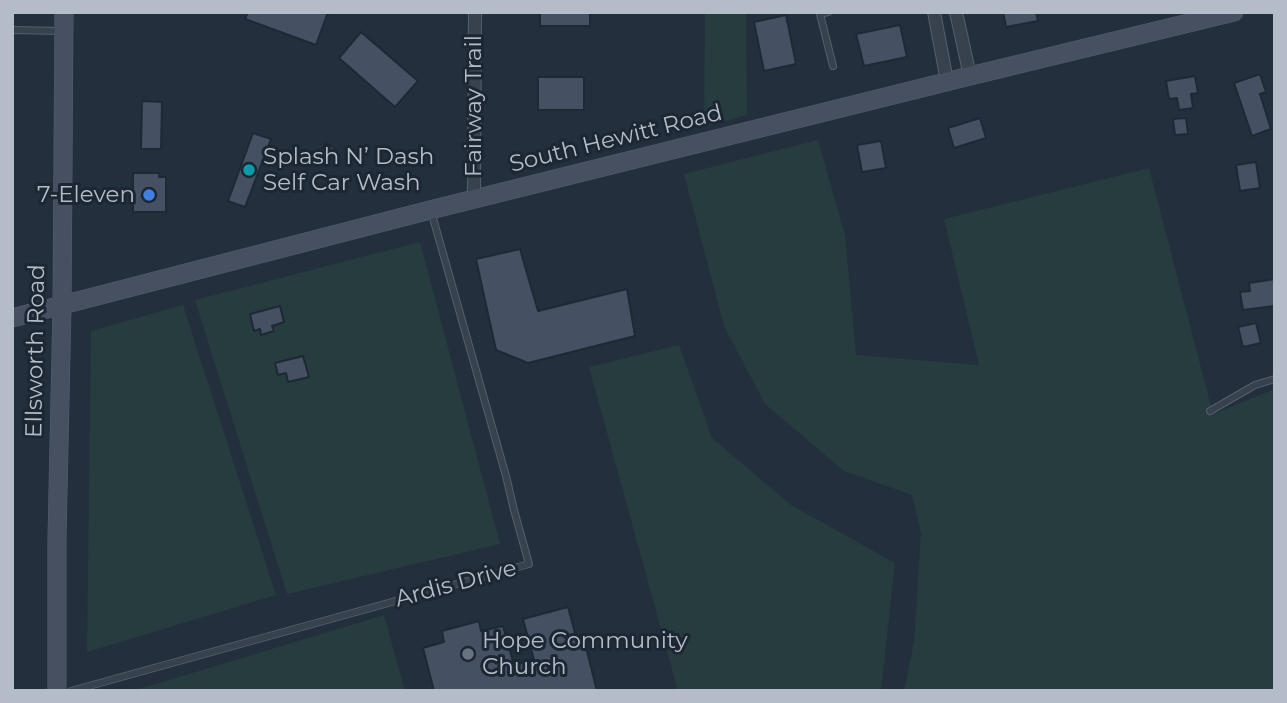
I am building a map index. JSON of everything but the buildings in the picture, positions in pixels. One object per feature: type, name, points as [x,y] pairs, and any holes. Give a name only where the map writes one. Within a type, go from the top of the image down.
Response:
[{"type":"main road","name":"Ellsworth Road","points":[[57,691],[64,12]]},
{"type":"main road","name":"South Hewitt Road","points":[[12,318],[430,210],[1234,12]]},
{"type":"street","name":"Fairway Trail","points":[[474,200],[475,12]]},
{"type":"street","points":[[934,12],[947,82]]},
{"type":"street","points":[[956,12],[970,76]]},
{"type":"lane","points":[[828,12],[820,14],[833,66]]},
{"type":"lane","points":[[12,30],[64,31]]},
{"type":"lane","name":"Ardis Drive","points":[[71,691],[529,564],[430,210]]},
{"type":"lane","points":[[1210,411],[1255,385],[1275,379]]},
{"type":"green space","points":[[705,12],[746,12],[747,115],[704,127]]},
{"type":"green space","points":[[818,140],[845,235],[856,355],[979,365],[944,219],[1149,168],[1213,414],[1275,389],[1275,691],[904,691],[914,642],[921,533],[912,495],[844,471],[765,404],[724,326],[684,174]]},
{"type":"green space","points":[[420,242],[500,544],[287,594],[195,300]]},
{"type":"green space","points":[[183,305],[276,595],[87,652],[91,331]]},
{"type":"green space","points":[[679,345],[712,438],[791,505],[895,563],[881,691],[678,691],[589,367]]},
{"type":"green space","points":[[384,615],[405,691],[133,691]]},
{"type":"place","name":"Splash N’ Dash Self Car Wash","points":[[249,170]]},
{"type":"place","name":"7-Eleven","points":[[149,195]]},
{"type":"place","name":"Hope Community Church","points":[[468,654]]}]
